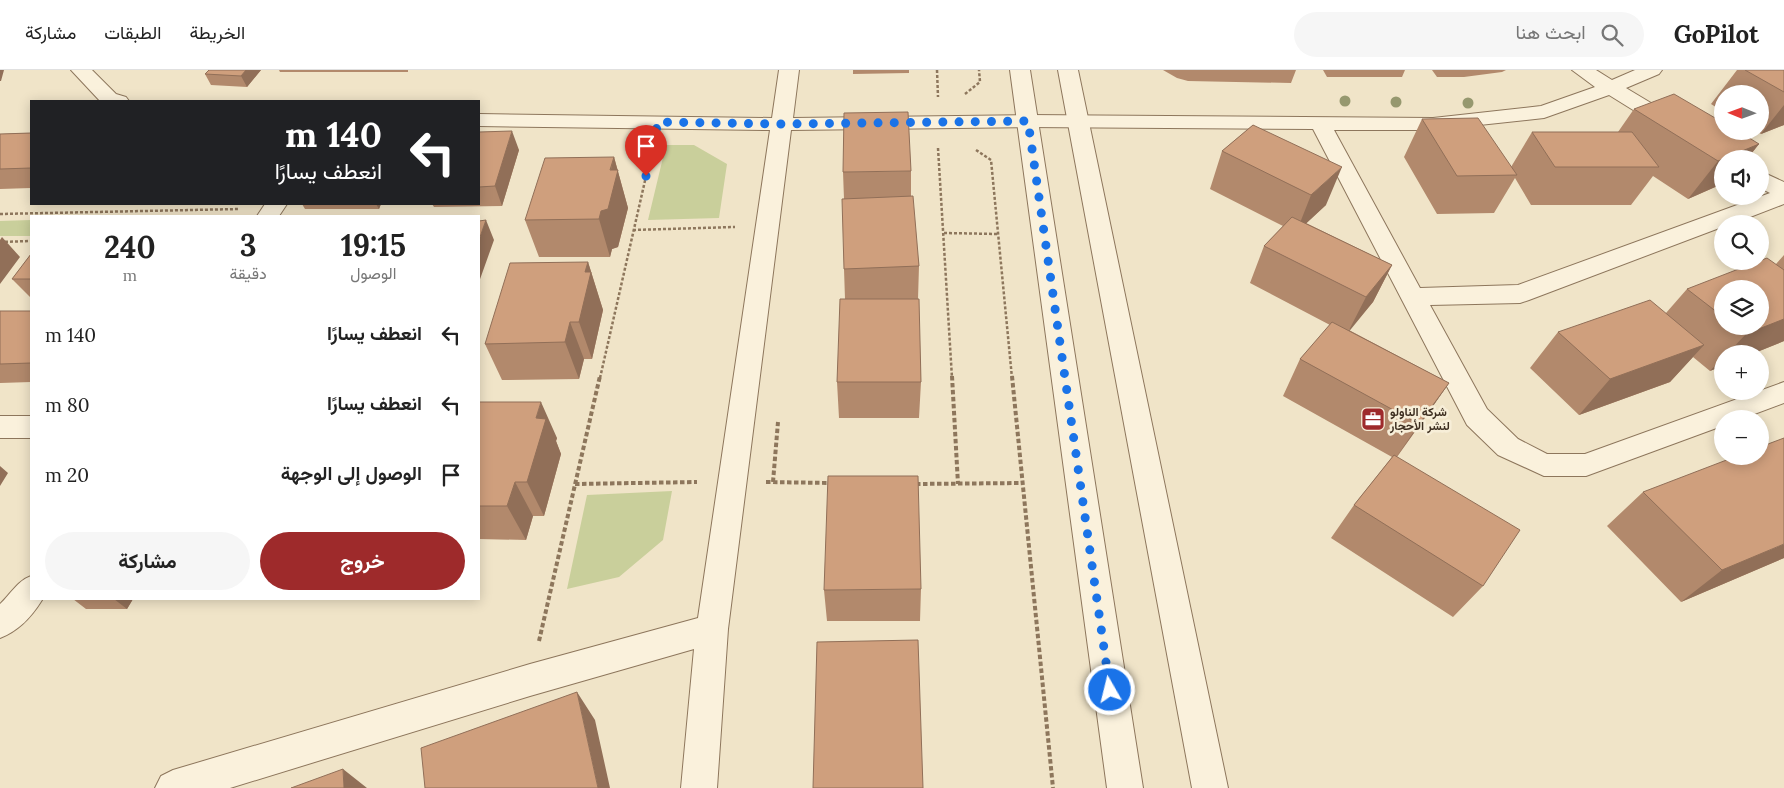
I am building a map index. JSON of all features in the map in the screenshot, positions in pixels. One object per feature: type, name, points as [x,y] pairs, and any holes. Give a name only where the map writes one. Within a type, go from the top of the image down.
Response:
[{"type":"street","points":[[81,70],[109,99],[114,100]]},
{"type":"street","points":[[699,788],[712,629],[783,124],[788,70]]},
{"type":"street","points":[[1020,70],[1125,788]]},
{"type":"street","points":[[1068,70],[1210,788]]},
{"type":"street","points":[[1582,70],[1714,151]]},
{"type":"street","points":[[480,120],[783,124],[1078,121],[1432,124],[1544,112],[1610,88],[1652,70]]},
{"type":"street","points":[[1320,123],[1476,417],[1508,447],[1544,465],[1586,466],[1784,392]]},
{"type":"street","points":[[1769,183],[1784,192]]},
{"type":"street","points":[[1413,297],[1520,294],[1784,196]]},
{"type":"street","points":[[0,427],[30,427]]},
{"type":"street","points":[[0,624],[18,599]]},
{"type":"street","points":[[174,788],[530,680],[712,629]]},
{"type":"path","points":[[937,70],[938,100]]},
{"type":"path","points":[[530,680],[658,122]]},
{"type":"path","points":[[938,141],[958,484]]},
{"type":"path","points":[[970,146],[991,160],[1053,788]]},
{"type":"path","points":[[0,214],[272,210]]},
{"type":"path","points":[[125,215],[128,212]]},
{"type":"path","points":[[633,230],[769,226]]},
{"type":"path","points":[[944,233],[998,234]]},
{"type":"path","points":[[0,242],[30,241]]},
{"type":"path","points":[[773,482],[778,413]]},
{"type":"path","points":[[575,484],[832,483]]},
{"type":"path","points":[[909,484],[1023,483]]},
{"type":"green space","points":[[666,145],[694,145],[727,164],[719,218],[648,220]]},
{"type":"green space","points":[[30,220],[30,236],[0,236],[0,221]]},
{"type":"green space","points":[[672,491],[663,540],[619,577],[567,589],[587,495]]},
{"type":"building","points":[[209,70],[246,70],[241,76],[205,74]]},
{"type":"building","points":[[1745,70],[1784,70],[1784,92]]},
{"type":"building","points":[[1674,94],[1714,117],[1714,140],[1753,140],[1759,144],[1745,150],[1714,150],[1714,159],[1634,109]]},
{"type":"building","points":[[908,112],[911,171],[843,172],[844,113]]},
{"type":"building","points":[[1478,118],[1517,175],[1457,176],[1422,119]]},
{"type":"building","points":[[1253,125],[1342,167],[1311,195],[1222,151]]},
{"type":"building","points":[[512,131],[495,186],[480,187],[480,132]]},
{"type":"building","points":[[1532,132],[1632,132],[1659,167],[1555,167]]},
{"type":"building","points":[[30,133],[30,168],[0,169],[0,134]]},
{"type":"building","points":[[614,157],[610,170],[618,170],[608,209],[601,211],[599,219],[525,220],[545,158]]},
{"type":"building","points":[[913,196],[919,266],[844,269],[842,199]]},
{"type":"building","points":[[1292,217],[1392,265],[1366,297],[1264,246]]},
{"type":"building","points":[[486,220],[480,237],[480,221]]},
{"type":"building","points":[[30,255],[30,279],[12,279]]},
{"type":"building","points":[[1769,259],[1784,270],[1784,319],[1769,325],[1769,280],[1714,280],[1714,310],[1687,289],[1736,270],[1769,270]]},
{"type":"building","points":[[588,262],[585,272],[591,272],[579,322],[570,322],[565,342],[485,344],[510,263]]},
{"type":"building","points":[[840,299],[919,299],[921,382],[837,382]]},
{"type":"building","points":[[1650,300],[1704,345],[1610,379],[1558,332]]},
{"type":"building","points":[[0,311],[30,311],[30,363],[0,364]]},
{"type":"building","points":[[1332,322],[1449,383],[1419,424],[1300,359]]},
{"type":"building","points":[[480,402],[541,402],[536,418],[546,419],[527,482],[515,482],[507,506],[480,506]]},
{"type":"building","points":[[1784,438],[1784,544],[1722,570],[1643,492],[1714,465],[1769,465],[1769,444]]},
{"type":"building","points":[[1394,455],[1520,530],[1483,586],[1354,505]]},
{"type":"building","points":[[828,476],[918,476],[921,589],[824,590]]},
{"type":"building","points":[[918,640],[923,788],[813,788],[817,642]]},
{"type":"building","points":[[577,692],[598,788],[425,788],[421,748]]},
{"type":"building","points":[[343,769],[344,788],[291,788]]},
{"type":"place","name":"شركة الناولو لنشر الأحجار","points":[[1373,419]]},
{"type":"route","points":[[646,176],[658,122],[783,124],[1028,121],[1110,690]]}]
